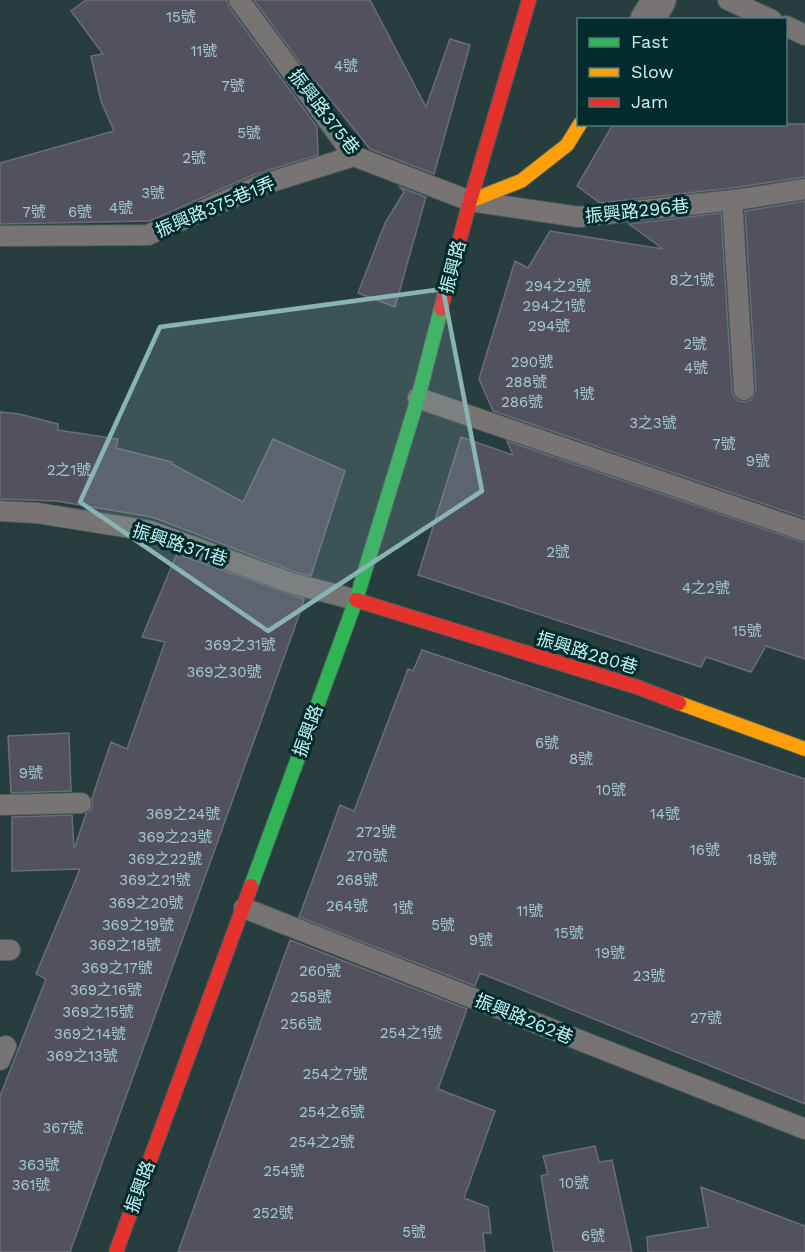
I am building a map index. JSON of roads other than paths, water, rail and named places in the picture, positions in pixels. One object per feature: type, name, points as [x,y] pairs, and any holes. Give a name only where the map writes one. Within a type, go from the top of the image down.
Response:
[{"type":"main road","name":"振興路","points":[[116,1252],[356,600],[418,398],[470,201],[529,0]]},
{"type":"main road","points":[[470,201],[521,181],[567,145],[579,126]]},
{"type":"main road","name":"振興路280巷","points":[[356,600],[637,687],[805,749]]},
{"type":"street","points":[[648,18],[659,0]]},
{"type":"lane","name":"振興路375巷","points":[[239,0],[354,156],[470,201]]},
{"type":"lane","points":[[728,0],[768,18]]},
{"type":"lane","points":[[787,26],[805,34]]},
{"type":"lane","name":"振興路375巷1弄","points":[[0,236],[148,235],[258,186],[354,156]]},
{"type":"lane","name":"振興路296巷","points":[[470,201],[579,218],[805,189]]},
{"type":"lane","points":[[732,200],[744,390]]},
{"type":"lane","points":[[418,398],[805,531]]},
{"type":"lane","name":"振興路371巷","points":[[0,512],[37,513],[150,531],[291,583],[356,600]]},
{"type":"lane","points":[[0,805],[81,803]]},
{"type":"lane","name":"振興路262巷","points":[[244,908],[805,1129]]}]
